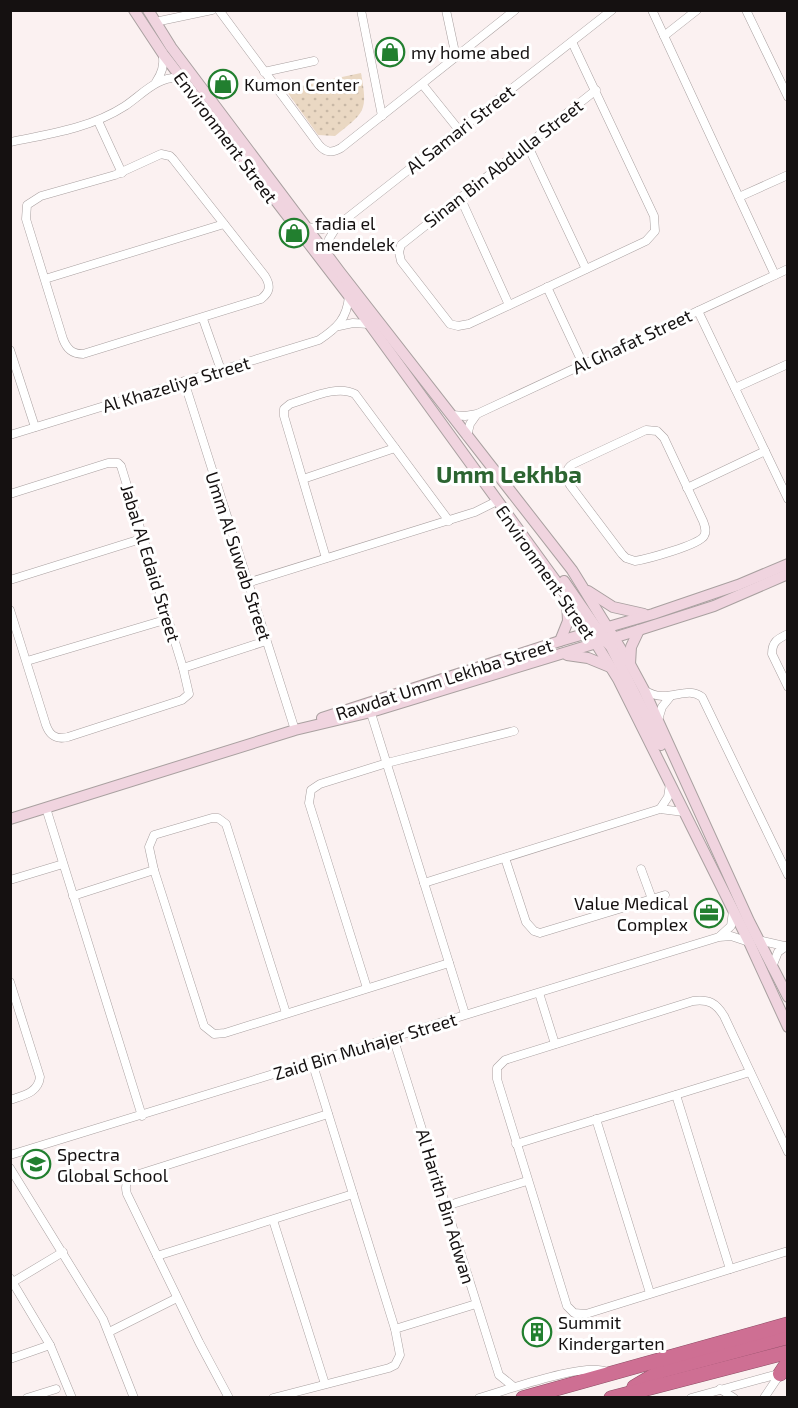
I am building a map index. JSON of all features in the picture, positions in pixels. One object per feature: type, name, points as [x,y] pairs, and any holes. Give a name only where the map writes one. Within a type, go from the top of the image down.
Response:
[{"type":"highway","points":[[518,1392],[609,1373],[788,1324]]},
{"type":"highway","points":[[615,1396],[661,1371],[788,1337]]},
{"type":"highway","points":[[615,1396],[788,1352]]},
{"type":"street","name":"Environment Street","points":[[134,10],[163,54],[349,297],[566,595],[606,641],[630,664],[688,788],[754,941],[788,1027]]},
{"type":"street","name":"Environment Street","points":[[148,10],[171,47],[306,227],[581,584],[598,630],[606,641],[610,667],[733,910],[772,968],[788,997]]},
{"type":"street","points":[[361,10],[382,116]]},
{"type":"street","points":[[446,10],[456,57]]},
{"type":"street","points":[[155,22],[220,11],[319,145],[331,152],[341,148],[515,10]]},
{"type":"street","name":"Al Samari Street","points":[[337,226],[612,10]]},
{"type":"street","points":[[652,10],[776,275]]},
{"type":"street","points":[[664,36],[697,10]]},
{"type":"street","points":[[746,10],[788,97]]},
{"type":"street","name":"Sinan Bin Abdulla Street","points":[[572,42],[596,90],[656,224],[655,231],[646,241],[469,324],[454,326],[443,317],[401,261],[399,252],[401,244],[596,90]]},
{"type":"street","points":[[156,82],[164,65],[163,54]]},
{"type":"street","points":[[264,72],[314,61]]},
{"type":"street","points":[[10,142],[98,121],[124,106],[156,82],[173,77],[181,78]]},
{"type":"street","points":[[422,84],[459,130]]},
{"type":"street","points":[[98,121],[122,172]]},
{"type":"street","points":[[527,144],[586,269]]},
{"type":"street","points":[[165,154],[170,156],[265,276],[270,288],[267,295],[203,319],[83,354],[76,354],[65,346],[26,219],[27,206],[41,196],[122,172],[156,156],[165,154]]},
{"type":"street","points":[[739,197],[788,175]]},
{"type":"street","points":[[460,197],[509,305]]},
{"type":"street","points":[[45,279],[224,224]]},
{"type":"street","points":[[306,227],[322,230],[337,226]]},
{"type":"street","points":[[327,254],[329,239],[337,226]]},
{"type":"street","name":"Al Ghafat Street","points":[[452,415],[477,414],[788,269]]},
{"type":"street","points":[[547,287],[583,364]]},
{"type":"street","points":[[338,327],[346,313],[349,297]]},
{"type":"street","points":[[698,311],[788,499]]},
{"type":"street","points":[[203,319],[221,370]]},
{"type":"street","name":"Al Khazeliya Street","points":[[10,435],[319,340],[338,327],[353,323],[369,324]]},
{"type":"street","points":[[10,350],[34,428]]},
{"type":"street","points":[[735,388],[788,364]]},
{"type":"street","name":"Umm Al Suwab Street","points":[[184,381],[295,730]]},
{"type":"street","points":[[326,558],[284,413],[284,409],[290,404],[333,392],[350,391],[360,399],[449,521]]},
{"type":"street","points":[[467,436],[470,424],[477,414]]},
{"type":"street","points":[[652,430],[657,431],[664,438],[687,488],[705,526],[704,536],[695,543],[635,561],[622,554],[570,485],[566,473],[573,464],[640,433],[652,430]]},
{"type":"street","points":[[303,479],[395,448]]},
{"type":"street","points":[[687,488],[765,451]]},
{"type":"street","name":"Jabal Al Edaid Street","points":[[10,494],[108,463],[118,463],[123,470],[183,668],[189,690],[186,697],[68,737],[58,738],[51,735],[10,610]]},
{"type":"street","points":[[248,583],[449,521],[497,501],[510,508],[540,546],[598,630]]},
{"type":"street","points":[[10,580],[144,538]]},
{"type":"street","name":"Rawdat Umm Lekhba Street","points":[[10,819],[295,730],[321,725],[560,641],[653,614],[738,585],[788,564]]},
{"type":"street","name":"Rawdat Umm Lekhba Street","points":[[369,707],[606,641],[714,606],[788,574]]},
{"type":"street","points":[[581,584],[596,597],[613,607],[632,613],[653,614]]},
{"type":"street","points":[[560,641],[568,621],[566,595]]},
{"type":"street","points":[[27,662],[168,619]]},
{"type":"street","points":[[630,664],[631,646],[639,630]]},
{"type":"street","points":[[788,634],[776,640],[772,649],[772,654],[788,687]]},
{"type":"street","name":"Jabal Al Edaid Street","points":[[183,668],[266,641]]},
{"type":"street","points":[[606,641],[677,776],[688,788]]},
{"type":"street","points":[[558,655],[588,658],[610,667]]},
{"type":"street","points":[[644,690],[656,696],[670,697],[691,692],[702,697],[788,875]]},
{"type":"street","points":[[658,720],[662,707],[670,697]]},
{"type":"street","points":[[369,707],[465,1014]]},
{"type":"street","points":[[367,988],[309,798],[311,790],[320,784],[387,763],[514,731]]},
{"type":"street","points":[[660,810],[668,797],[670,783]]},
{"type":"street","points":[[46,808],[142,1116]]},
{"type":"street","points":[[424,883],[660,810],[684,812]]},
{"type":"street","points":[[286,1013],[226,824],[218,818],[212,818],[154,835],[149,847],[154,870],[202,1019],[208,1031],[214,1034],[225,1033],[449,963]]},
{"type":"street","points":[[506,858],[526,922],[534,931],[540,933],[665,895]]},
{"type":"street","points":[[10,880],[63,864]]},
{"type":"street","points":[[641,869],[652,899]]},
{"type":"street","points":[[73,896],[154,870]]},
{"type":"street","points":[[719,937],[731,926],[733,910]]},
{"type":"street","name":"Zaid Bin Muhajer Street","points":[[10,1155],[719,937],[738,937],[775,945],[786,945]]},
{"type":"street","points":[[772,968],[774,959],[786,945]]},
{"type":"street","points":[[10,982],[40,1077],[34,1091],[10,1100]]},
{"type":"street","points":[[539,993],[555,1044]]},
{"type":"street","points":[[788,1152],[724,1016],[715,1004],[703,999],[505,1060],[497,1068],[497,1079],[527,1181],[570,1310],[586,1314],[788,1251]]},
{"type":"street","name":"Al Harith Bin Adwan","points":[[393,1037],[499,1375]]},
{"type":"street","points":[[273,1398],[395,1365],[400,1355],[395,1329],[312,1062]]},
{"type":"street","points":[[516,1144],[750,1072]]},
{"type":"street","points":[[676,1095],[730,1269]]},
{"type":"street","points":[[229,1398],[177,1298],[127,1194],[126,1184],[136,1175],[328,1114]]},
{"type":"street","points":[[596,1119],[650,1293]]},
{"type":"street","points":[[10,1168],[63,1252],[109,1332],[134,1398]]},
{"type":"street","points":[[446,1206],[527,1181]]},
{"type":"street","points":[[157,1256],[353,1194]]},
{"type":"street","points":[[273,1220],[325,1384]]},
{"type":"street","points":[[63,1252],[12,1280],[50,1345],[72,1398]]},
{"type":"street","points":[[109,1332],[177,1298]]},
{"type":"street","points":[[395,1329],[476,1304]]},
{"type":"street","points":[[10,1359],[50,1345]]},
{"type":"street","points":[[691,1398],[785,1369]]},
{"type":"street","points":[[764,1398],[785,1369]]},
{"type":"street","points":[[499,1375],[518,1392]]},
{"type":"street","points":[[493,1394],[499,1375]]},
{"type":"street","points":[[27,1398],[56,1389]]},
{"type":"street","points":[[720,1389],[734,1398]]},
{"type":"street","points":[[479,1398],[493,1394],[518,1392]]},
{"type":"shaded area","points":[[361,73],[364,96],[362,110],[353,122],[335,136],[318,135],[285,89]]},
{"type":"place","name":"my home abed","points":[[390,52]]},
{"type":"place","name":"Kumon Center","points":[[223,84]]},
{"type":"place","name":"fadia el mendelek","points":[[294,233]]},
{"type":"place","name":"Value Medical Complex","points":[[709,913]]},
{"type":"place","name":"Spectra Global School","points":[[36,1164]]},
{"type":"place","name":"Summit Kindergarten","points":[[537,1332]]},
{"type":"district","name":"Umm Lekhba","points":[[509,473]]}]
